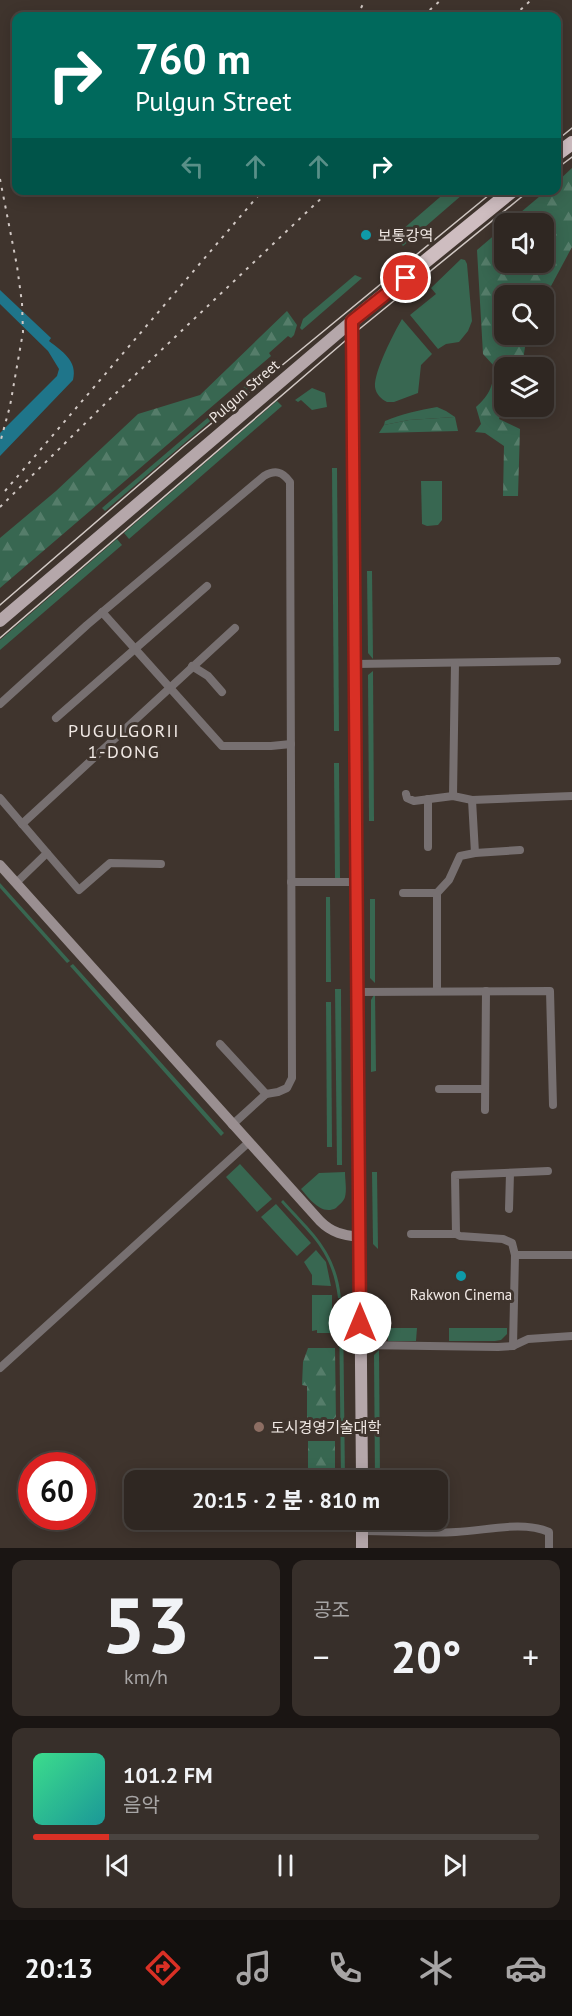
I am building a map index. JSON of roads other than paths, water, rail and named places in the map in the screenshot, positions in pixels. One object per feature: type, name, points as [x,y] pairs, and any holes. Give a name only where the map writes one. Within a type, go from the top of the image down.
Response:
[{"type":"highway","name":"Pulgun Street","points":[[352,321],[507,195]]},
{"type":"main road","name":"Pulgun Street","points":[[0,621],[352,321]]},
{"type":"main road","points":[[352,321],[362,1470]]},
{"type":"main road","points":[[362,1530],[362,1548]]},
{"type":"street","points":[[0,704],[102,612],[264,476],[272,471],[286,476],[290,482],[292,1078],[287,1088],[266,1094],[232,1125]]},
{"type":"street","points":[[56,718],[207,586]]},
{"type":"street","points":[[102,612],[222,746],[291,744]]},
{"type":"street","points":[[22,824],[235,628]]},
{"type":"street","points":[[355,664],[557,661]]},
{"type":"street","points":[[453,796],[455,663]]},
{"type":"street","points":[[192,666],[208,676],[222,692]]},
{"type":"street","points":[[406,794],[407,798],[414,801],[453,796],[472,800],[572,796]]},
{"type":"street","points":[[0,798],[79,890],[110,863],[161,864]]},
{"type":"street","points":[[428,799],[428,847]]},
{"type":"street","points":[[472,800],[475,852]]},
{"type":"street","points":[[403,892],[436,892],[449,880],[460,856],[475,852],[520,850]]},
{"type":"street","points":[[16,883],[47,853]]},
{"type":"street","points":[[0,865],[248,1143],[330,1231],[359,1237]]},
{"type":"street","points":[[291,882],[357,882]]},
{"type":"street","points":[[436,892],[437,991]]},
{"type":"street","points":[[485,1110],[486,991]]},
{"type":"street","points":[[357,992],[550,991],[553,1105]]},
{"type":"street","points":[[220,1044],[266,1094]]},
{"type":"street","points":[[439,1089],[485,1089]]},
{"type":"street","points":[[0,1368],[248,1143]]},
{"type":"street","points":[[456,1234],[455,1175],[548,1171]]},
{"type":"street","points":[[509,1209],[510,1173]]},
{"type":"street","points":[[411,1234],[456,1234],[503,1239],[512,1243],[515,1255],[513,1346]]},
{"type":"street","points":[[515,1255],[572,1255]]},
{"type":"street","points":[[360,1345],[513,1346],[528,1339],[572,1336]]},
{"type":"street","points":[[421,1530],[456,1533],[512,1528],[541,1529],[549,1532],[549,1548]]},
{"type":"water","points":[[0,290],[51,338],[49,341],[68,357],[74,373],[73,380],[0,456],[0,433],[57,376],[59,369],[48,351],[0,304]]},
{"type":"tram line","points":[[561,137],[572,128]]},
{"type":"tram line","points":[[561,165],[572,157]]},
{"type":"tram line","points":[[0,605],[184,446],[489,195]]},
{"type":"tram line","points":[[0,638],[352,335],[524,195]]},
{"type":"railway","points":[[359,12],[365,0]]},
{"type":"railway","points":[[428,12],[441,0]]},
{"type":"railway","points":[[518,12],[531,0]]},
{"type":"railway","points":[[0,179],[17,266],[23,332],[10,406],[0,443]]},
{"type":"railway","points":[[5,491],[259,195]]},
{"type":"railway","points":[[0,507],[325,195]]},
{"type":"place","name":"보통강역","points":[[366,235]]},
{"type":"place","name":"Rakwon Cinema","points":[[461,1276]]},
{"type":"place","name":"도시경영기술대학","points":[[259,1427]]},
{"type":"district","name":"PUGULGORII 1-DONG","points":[[124,740]]}]
